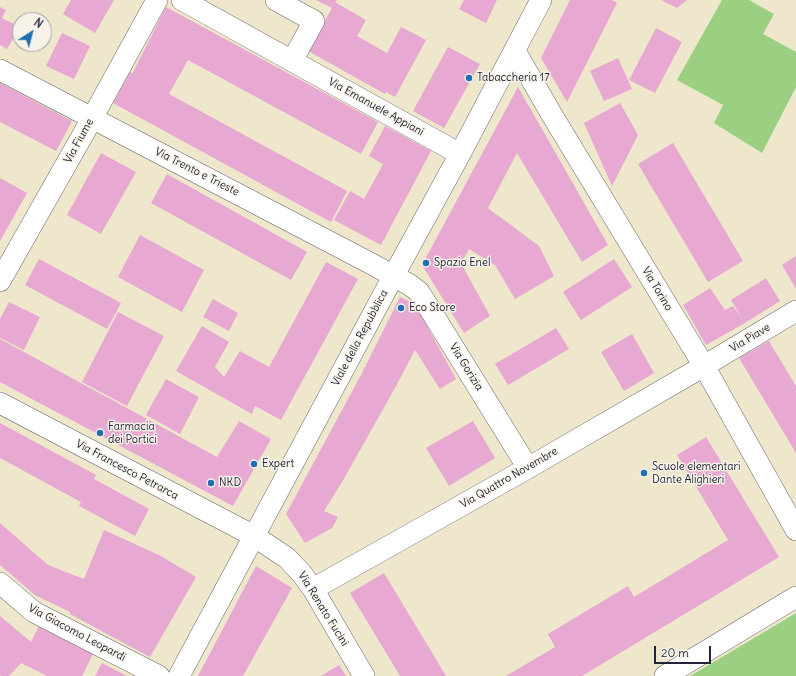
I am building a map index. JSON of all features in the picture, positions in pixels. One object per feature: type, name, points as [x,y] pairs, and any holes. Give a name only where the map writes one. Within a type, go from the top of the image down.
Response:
[{"type":"street","name":"Via Fiume","points":[[0,281],[157,0]]},
{"type":"street","name":"Via Emanuele Appiani","points":[[182,0],[460,154]]},
{"type":"street","points":[[276,0],[314,21],[292,61]]},
{"type":"street","name":"Viale della Repubblica","points":[[179,676],[542,0]]},
{"type":"street","name":"Via Torino","points":[[515,51],[552,115],[704,366],[796,530]]},
{"type":"street","name":"Via Trento e Trieste","points":[[0,70],[394,275]]},
{"type":"street","name":"Via Gorizia","points":[[394,275],[419,292],[528,468]]},
{"type":"street","name":"Via Piave","points":[[704,366],[796,311]]},
{"type":"street","name":"Via Quattro Novembre","points":[[313,589],[528,468],[704,366]]},
{"type":"street","name":"Via Francesco Petrarca","points":[[0,403],[254,536]]},
{"type":"street","name":"Via Renato Fucini","points":[[254,536],[287,558],[302,574],[313,589],[364,676]]},
{"type":"street","name":"Via Giacomo Leopardi","points":[[0,583],[34,612],[159,676]]},
{"type":"street","points":[[665,676],[796,597]]},
{"type":"green space","points":[[722,0],[749,0],[774,14],[763,34],[796,52],[796,87],[762,153],[714,123],[723,105],[677,80]]},
{"type":"green space","points":[[796,613],[796,676],[690,676],[734,650]]},
{"type":"building","points":[[71,0],[114,0],[95,33],[63,14]]},
{"type":"building","points":[[316,0],[337,0],[335,2],[366,20],[357,36],[387,53],[401,27],[426,40],[395,97],[386,92],[385,94],[308,51],[332,8]]},
{"type":"building","points":[[464,0],[497,0],[486,23],[459,9]]},
{"type":"building","points":[[570,0],[612,0],[617,3],[567,102],[541,58]]},
{"type":"building","points":[[661,0],[687,0],[677,8]]},
{"type":"building","points":[[0,7],[6,10],[2,18],[12,23],[12,41],[7,49],[0,45]]},
{"type":"building","points":[[166,7],[378,122],[361,154],[188,60],[169,94],[347,191],[331,222],[113,103],[130,72],[132,74]]},
{"type":"building","points":[[656,28],[682,42],[655,93],[629,80]]},
{"type":"building","points":[[62,33],[90,46],[74,79],[46,66]]},
{"type":"building","points":[[448,47],[480,64],[444,128],[413,111]]},
{"type":"building","points":[[618,58],[632,89],[604,101],[590,71]]},
{"type":"building","points":[[0,83],[72,121],[56,151],[0,122]]},
{"type":"building","points":[[518,87],[608,245],[582,262],[517,153],[488,208],[539,246],[554,276],[515,299],[495,265],[469,249],[461,263],[490,316],[464,333],[422,265]]},
{"type":"building","points":[[620,103],[638,135],[612,186],[584,123]]},
{"type":"building","points":[[385,126],[431,151],[381,245],[334,220],[350,191],[364,199],[383,164],[369,156]]},
{"type":"building","points":[[673,143],[743,261],[708,282],[638,164]]},
{"type":"building","points":[[101,153],[136,172],[101,234],[67,215]]},
{"type":"building","points":[[167,174],[307,252],[291,280],[151,203]]},
{"type":"building","points":[[0,178],[27,193],[0,241]]},
{"type":"building","points":[[140,235],[204,270],[182,312],[118,277]]},
{"type":"building","points":[[796,256],[796,289],[782,265]]},
{"type":"building","points":[[39,259],[121,303],[107,329],[25,285]]},
{"type":"building","points":[[614,259],[632,287],[581,320],[563,292]]},
{"type":"building","points":[[326,262],[358,279],[281,420],[255,406],[252,414],[176,371],[202,326],[229,342],[215,367],[224,377],[240,351],[269,367]]},
{"type":"building","points":[[766,278],[780,301],[706,345],[683,305],[710,288],[725,310],[733,306],[742,318],[731,300]]},
{"type":"building","points":[[400,297],[415,304],[456,379],[440,389],[415,350],[342,482],[324,511],[338,517],[332,528],[305,543],[286,514],[362,373]]},
{"type":"building","points":[[213,299],[238,313],[229,331],[203,317]]},
{"type":"building","points":[[9,302],[40,317],[24,350],[0,338],[0,319]]},
{"type":"building","points":[[118,312],[164,336],[127,406],[82,382]]},
{"type":"building","points":[[556,328],[569,349],[508,385],[495,364]]},
{"type":"building","points":[[632,334],[654,373],[624,391],[601,352]]},
{"type":"building","points":[[0,339],[217,457],[239,421],[271,439],[233,506],[0,382]]},
{"type":"building","points":[[769,341],[796,386],[796,453],[739,358]]},
{"type":"building","points":[[166,379],[199,397],[180,434],[146,415]]},
{"type":"building","points":[[473,421],[495,458],[449,486],[426,448]]},
{"type":"building","points":[[0,423],[96,475],[94,479],[149,509],[135,536],[79,506],[81,502],[0,458]]},
{"type":"building","points":[[706,437],[779,557],[582,676],[506,676],[555,647],[548,634],[628,586],[634,597],[728,540],[677,455]]},
{"type":"building","points":[[0,523],[48,565],[84,579],[104,530],[161,556],[196,577],[150,657],[70,614],[70,612],[35,595],[0,565]]},
{"type":"building","points":[[256,566],[292,588],[243,676],[198,676]]},
{"type":"building","points":[[384,573],[446,676],[400,676],[350,593]]},
{"type":"building","points":[[0,616],[31,642],[39,626],[93,654],[82,676],[47,676],[21,663],[9,676],[0,675]]},
{"type":"building","points":[[102,663],[127,676],[95,676]]},
{"type":"building","points":[[339,665],[346,676],[321,676]]},
{"type":"place","name":"Tabaccheria 17","points":[[469,78]]},
{"type":"place","name":"Spazio Enel","points":[[426,263]]},
{"type":"place","name":"Eco Store","points":[[401,308]]},
{"type":"place","name":"Farmacia dei Portici","points":[[100,433]]},
{"type":"place","name":"Expert","points":[[254,464]]},
{"type":"place","name":"Scuole elementari Dante Alighieri","points":[[644,473]]},
{"type":"place","name":"NKD","points":[[211,483]]}]
